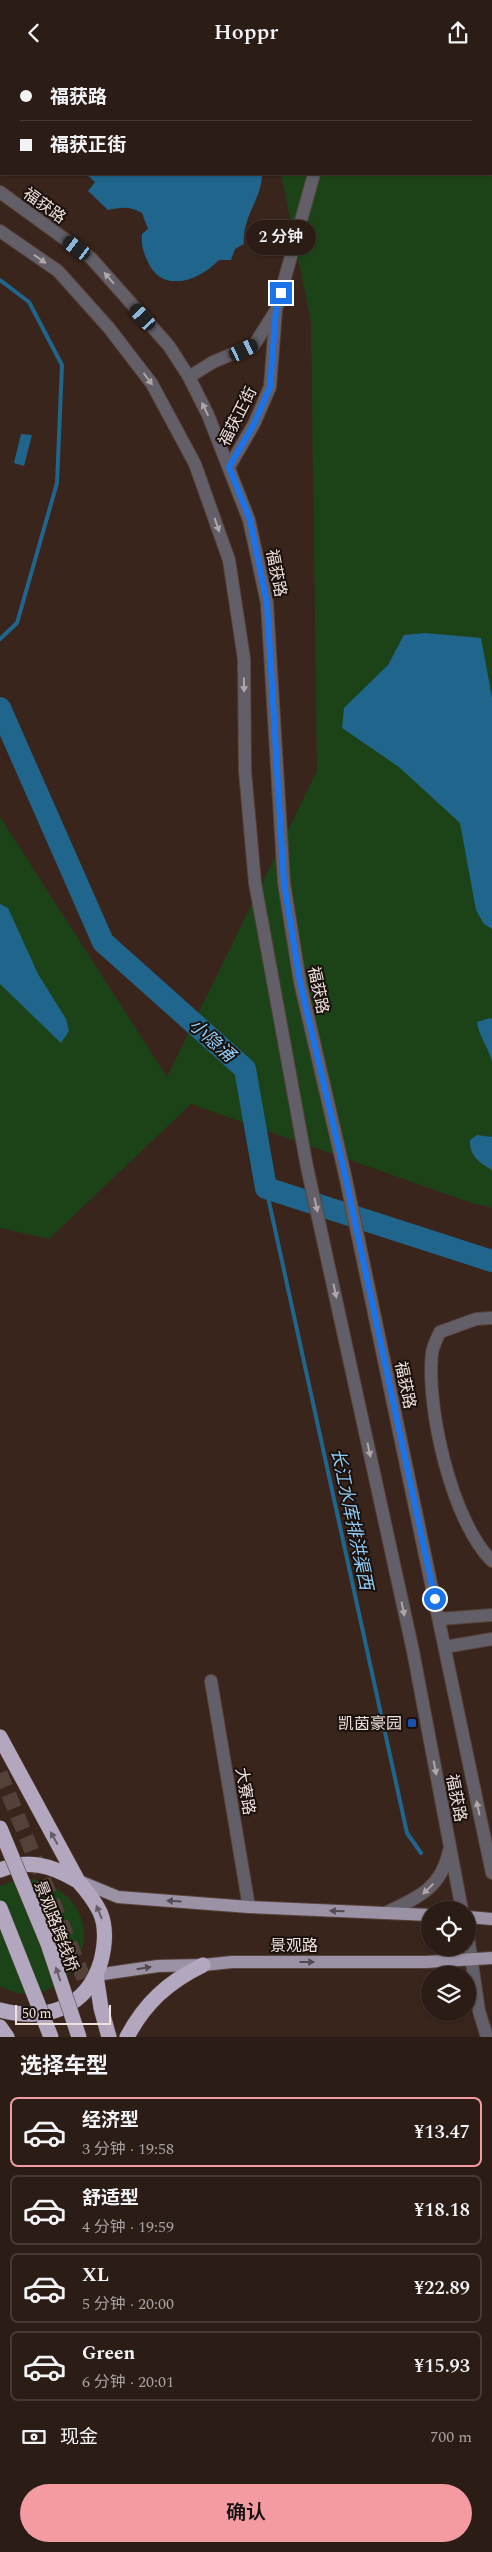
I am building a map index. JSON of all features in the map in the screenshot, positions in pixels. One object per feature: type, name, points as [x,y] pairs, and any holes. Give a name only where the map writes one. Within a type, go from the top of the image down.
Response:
[{"type":"highway","points":[[0,1737],[78,1881],[91,1896],[101,1914],[105,1934],[104,1949],[96,1975],[83,1994],[64,2007],[43,2015],[20,2015],[0,2010]]},
{"type":"highway","name":"景观路跨线桥","points":[[0,1828],[48,1945],[79,2037]]},
{"type":"highway","points":[[0,1870],[13,1865],[36,1864],[58,1869],[78,1881]]},
{"type":"highway","points":[[0,1908],[51,2037]]},
{"type":"highway","points":[[128,2037],[145,2009],[166,1987],[178,1977],[203,1965]]},
{"type":"highway","points":[[96,1975],[101,2008],[109,2037]]},
{"type":"highway","points":[[0,2027],[7,2037]]},
{"type":"main road","points":[[78,1881],[118,1897],[249,1907],[421,1915]]},
{"type":"main road","points":[[476,1918],[492,1919]]},
{"type":"main road","name":"景观路","points":[[96,1975],[158,1966],[232,1962],[426,1962],[492,1958]]},
{"type":"street","name":"福获正街","points":[[229,467],[254,424],[270,387],[276,310],[314,175]]},
{"type":"street","name":"福获路","points":[[0,192],[91,258],[169,346],[189,377],[208,415],[250,520],[267,603],[284,883],[300,982],[345,1175],[492,1873]]},
{"type":"street","name":"福获路","points":[[0,231],[58,271],[109,328],[152,384],[196,464],[229,559],[244,659],[245,771],[255,883],[308,1167],[412,1651],[460,1901]]},
{"type":"street","points":[[189,377],[213,362],[254,345],[276,310]]},
{"type":"street","points":[[492,1318],[476,1319],[440,1332],[432,1351],[431,1394],[444,1454],[462,1516],[480,1549],[492,1561]]},
{"type":"street","points":[[439,1619],[492,1615]]},
{"type":"street","points":[[445,1647],[492,1639]]},
{"type":"street","name":"大寮路","points":[[211,1681],[249,1907]]},
{"type":"street","points":[[385,1913],[419,1898],[440,1877],[450,1847]]},
{"type":"street","points":[[471,1956],[479,2011],[487,2037]]},
{"type":"green space","points":[[281,175],[492,175],[492,1208],[466,1201],[191,1104],[49,1239],[0,1228],[0,817],[167,1077],[317,771],[311,322]]},
{"type":"green space","points":[[34,1879],[63,1894],[79,1914],[84,1936],[78,1958],[66,1977],[47,1990],[24,1994],[0,1986],[0,1886],[16,1880]]},
{"type":"water","points":[[87,175],[262,175],[259,192],[246,225],[244,244],[235,249],[231,260],[219,260],[201,274],[181,281],[161,278],[153,271],[143,247],[142,234],[148,229],[142,213],[126,208],[108,210],[88,191],[95,182]]},
{"type":"water","points":[[21,434],[32,435],[24,466],[14,463]]},
{"type":"water","points":[[425,633],[481,638],[492,698],[492,929],[484,924],[476,910],[460,823],[399,767],[342,728],[344,708],[388,665],[404,635]]},
{"type":"water","points":[[0,904],[8,908],[38,974],[66,1019],[69,1031],[61,1043],[0,984]]},
{"type":"water","points":[[492,1019],[492,1062],[477,1022]]},
{"type":"water","points":[[477,1135],[492,1137],[492,1170],[473,1155],[470,1140]]},
{"type":"waterway","points":[[0,280],[29,302],[62,365],[57,483],[17,623],[0,639]]},
{"type":"waterway","name":"小隐涌","points":[[0,708],[103,942],[245,1069],[266,1188],[492,1261]]},
{"type":"waterway","name":"长江水库排洪渠西","points":[[266,1188],[407,1833],[421,1853]]},
{"type":"tunnel","points":[[0,1773],[92,1998]]},
{"type":"place","name":"凯茵豪园","points":[[412,1723]]},
{"type":"route","points":[[281,293],[276,310],[270,387],[254,424],[229,467],[250,520],[267,603],[284,883],[300,982],[345,1175],[435,1599]]}]
